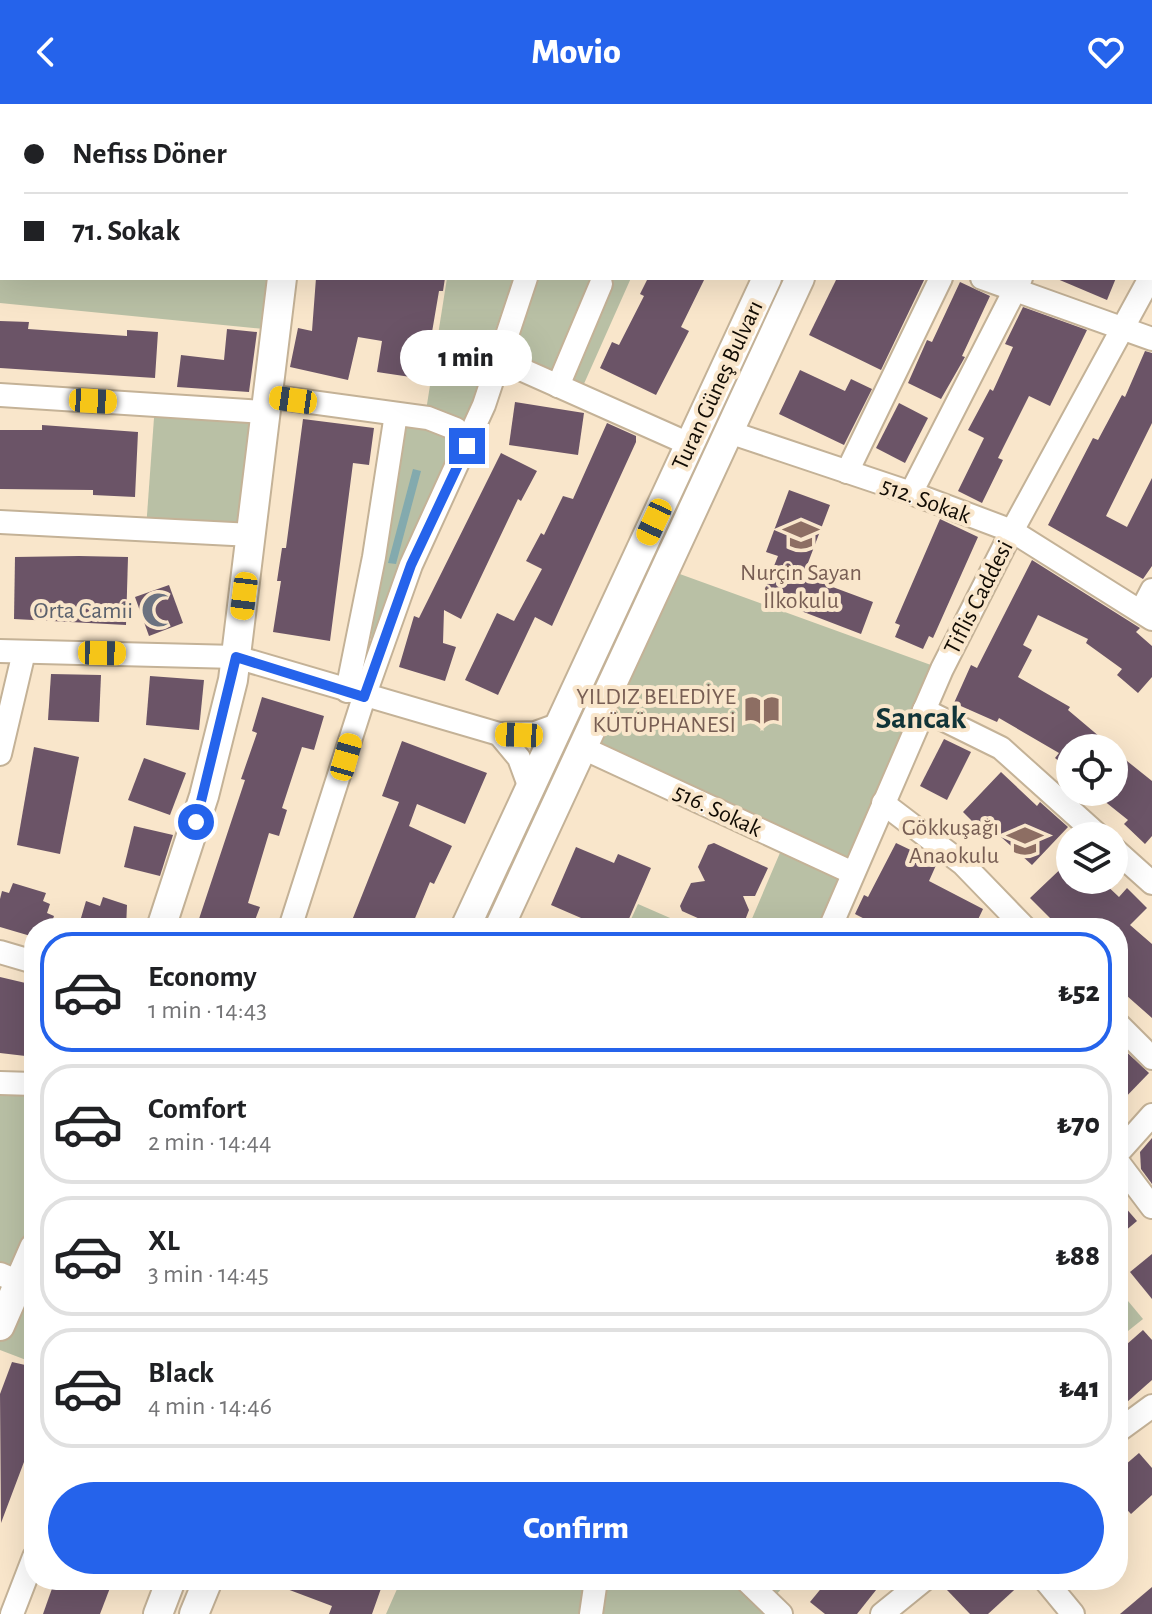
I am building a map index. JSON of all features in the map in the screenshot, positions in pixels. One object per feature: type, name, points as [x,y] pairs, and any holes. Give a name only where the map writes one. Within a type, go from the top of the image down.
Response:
[{"type":"main road","points":[[164,918],[204,796],[236,657],[282,280]]},
{"type":"main road","name":"Turan Güneş Bulvarı","points":[[470,918],[766,280]]},
{"type":"main road","name":"Turan Güneş Bulvarı","points":[[504,918],[799,280]]},
{"type":"main road","points":[[0,1326],[22,1270]]},
{"type":"main road","points":[[158,1614],[167,1590]]},
{"type":"main road","points":[[194,1614],[204,1590]]},
{"type":"street","points":[[355,694],[467,446],[525,280]]},
{"type":"street","points":[[847,472],[940,280]]},
{"type":"street","points":[[994,280],[1018,284],[1152,339]]},
{"type":"street","name":"Tiflis Caddesi","points":[[834,918],[924,710],[1012,531],[1149,280]]},
{"type":"street","points":[[558,386],[601,284]]},
{"type":"street","points":[[911,493],[1018,284]]},
{"type":"street","points":[[498,359],[689,444]]},
{"type":"street","points":[[0,395],[266,404],[396,414],[428,418],[456,429],[467,446]]},
{"type":"street","points":[[293,918],[355,694],[396,414]]},
{"type":"street","name":"512. Sokak","points":[[729,432],[911,493],[1012,531],[1146,615]]},
{"type":"street","points":[[0,522],[252,535]]},
{"type":"street","points":[[1146,615],[1152,590]]},
{"type":"street","points":[[0,651],[236,657],[499,734],[535,733],[560,724]]},
{"type":"street","points":[[0,754],[24,652]]},
{"type":"street","points":[[924,710],[1001,748],[1083,822]]},
{"type":"street","points":[[499,734],[519,758],[530,788]]},
{"type":"street","name":"516. Sokak","points":[[583,748],[853,873]]},
{"type":"street","points":[[883,803],[963,864],[1015,918]]},
{"type":"street","points":[[1128,862],[1152,883]]},
{"type":"street","points":[[0,952],[24,959]]},
{"type":"street","points":[[1128,1034],[1152,1058]]},
{"type":"street","points":[[0,1083],[24,1084]]},
{"type":"street","points":[[1128,1142],[1152,1115]]},
{"type":"street","points":[[1128,1175],[1152,1207]]},
{"type":"street","points":[[1128,1424],[1152,1406]]},
{"type":"street","points":[[12,1614],[24,1583]]},
{"type":"street","points":[[591,1614],[595,1590]]},
{"type":"street","points":[[756,1590],[781,1614]]},
{"type":"street","points":[[882,1614],[912,1590]]},
{"type":"street","points":[[1053,1590],[1073,1614]]},
{"type":"green space","points":[[0,280],[282,280],[275,330],[0,303]]},
{"type":"green space","points":[[447,280],[630,280],[579,395],[499,359],[371,641],[374,557],[396,414],[425,417]]},
{"type":"green space","points":[[155,404],[265,412],[252,535],[146,529]]},
{"type":"green space","points":[[666,569],[942,669],[834,918],[752,918],[785,841],[583,748]]},
{"type":"green space","points":[[638,904],[670,918],[632,918]]},
{"type":"green space","points":[[0,1083],[24,1084],[24,1359],[0,1350],[0,1326],[19,1282],[0,1274]]},
{"type":"green space","points":[[1128,1301],[1143,1319],[1128,1331]]},
{"type":"green space","points":[[397,1590],[780,1590],[769,1602],[781,1614],[386,1614]]},
{"type":"water","points":[[413,469],[421,471],[396,564],[388,563]]},
{"type":"building","points":[[316,280],[445,280],[443,291],[439,291],[424,379],[377,372],[382,341],[358,337],[348,380],[290,367],[298,328],[312,331]]},
{"type":"building","points":[[647,280],[704,280],[681,327],[689,331],[656,395],[600,368],[612,342],[619,345],[644,296],[640,294]]},
{"type":"building","points":[[836,280],[924,280],[881,370],[809,335]]},
{"type":"building","points":[[1060,280],[1115,280],[1107,300]]},
{"type":"building","points":[[960,282],[990,296],[962,356],[965,357],[941,399],[908,383],[927,340],[932,342]]},
{"type":"building","points":[[1023,307],[1087,330],[1050,406],[1029,396],[998,458],[1003,460],[982,503],[958,491],[984,438],[968,430],[990,389],[993,391],[1013,347],[1005,344]]},
{"type":"building","points":[[0,321],[29,322],[28,329],[127,336],[127,330],[158,332],[155,378],[0,368]]},
{"type":"building","points":[[227,329],[257,332],[249,392],[177,387],[181,355],[224,360]]},
{"type":"building","points":[[1145,351],[1152,353],[1152,423],[1106,516],[1127,527],[1152,478],[1152,566],[1143,579],[1048,525],[1093,438],[1098,440],[1122,395],[1125,397]]},
{"type":"building","points":[[800,370],[845,391],[851,379],[872,389],[844,445],[779,414]]},
{"type":"building","points":[[515,402],[584,413],[578,455],[509,445]]},
{"type":"building","points":[[899,403],[928,418],[905,463],[876,448]]},
{"type":"building","points":[[303,419],[374,428],[369,465],[353,463],[330,641],[273,632],[281,581],[277,581],[282,548],[286,548]]},
{"type":"building","points":[[607,423],[636,436],[636,442],[552,626],[535,617],[498,695],[465,680],[497,613],[514,621],[542,569],[526,561],[541,533],[544,535],[563,496],[573,499]]},
{"type":"building","points":[[42,425],[138,432],[135,497],[93,495],[93,490],[0,489],[0,430],[42,430]]},
{"type":"building","points":[[501,453],[537,471],[521,501],[518,499],[461,619],[444,610],[443,643],[456,647],[445,681],[399,667],[414,616],[419,618]]},
{"type":"building","points":[[789,490],[830,505],[803,576],[873,602],[861,634],[762,596],[778,556],[766,552]]},
{"type":"building","points":[[940,519],[978,537],[933,638],[929,636],[923,649],[895,637],[900,625],[895,623]]},
{"type":"building","points":[[15,557],[128,557],[126,625],[14,619]]},
{"type":"building","points":[[1032,560],[1140,628],[1136,632],[1152,646],[1152,677],[1138,693],[1117,675],[1122,669],[1086,643],[1088,639],[1038,615],[1023,645],[1032,650],[1018,677],[1070,707],[1068,710],[1096,734],[1056,734],[1056,751],[999,718],[997,722],[954,703],[971,665],[977,668]]},
{"type":"building","name":"Orta Camii","points":[[169,585],[183,623],[149,636],[135,597]]},
{"type":"building","points":[[51,674],[101,675],[99,722],[48,720]]},
{"type":"building","points":[[150,676],[204,680],[199,730],[146,725]]},
{"type":"building","points":[[262,697],[324,716],[314,750],[302,747],[282,808],[287,810],[279,836],[269,833],[248,903],[260,907],[256,918],[199,918],[245,780],[241,779],[257,733],[252,731]]},
{"type":"building","points":[[944,739],[971,752],[947,800],[920,786]]},
{"type":"building","points":[[402,741],[487,773],[465,824],[417,804],[409,826],[452,846],[434,884],[430,882],[415,918],[353,918],[399,802],[382,796]]},
{"type":"building","points":[[34,747],[79,757],[60,854],[17,845]]},
{"type":"building","points":[[144,758],[186,773],[170,815],[128,800]]},
{"type":"building","points":[[1128,762],[1152,781],[1152,836],[1145,844],[1128,828],[1128,820],[1110,806],[1128,806]]},
{"type":"building","points":[[1001,772],[1037,806],[1040,802],[1062,822],[1056,822],[1056,840],[1032,865],[990,827],[984,833],[963,812]]},
{"type":"building","points":[[134,826],[173,835],[160,876],[124,867]]},
{"type":"building","points":[[714,843],[768,868],[755,896],[743,896],[749,910],[746,918],[698,918],[682,911],[680,906],[691,883],[705,881],[698,867],[708,845]]},
{"type":"building","points":[[896,843],[919,854],[916,860],[921,855],[937,863],[929,881],[983,909],[979,918],[863,918],[855,914],[864,895],[868,897]]},
{"type":"building","points":[[576,847],[614,863],[618,854],[651,868],[629,918],[581,918],[551,905]]},
{"type":"building","points":[[1056,873],[1056,894],[1116,894],[1119,897],[1128,894],[1128,889],[1147,908],[1130,925],[1152,944],[1152,1018],[1128,997],[1128,918],[1050,918],[1030,898]]},
{"type":"building","points":[[13,883],[46,893],[43,901],[50,904],[47,913],[53,918],[24,918],[24,934],[0,927],[2,891],[9,893]]},
{"type":"building","points":[[103,897],[127,905],[126,918],[81,918],[86,901],[100,906]]},
{"type":"building","points":[[0,977],[24,983],[24,1056],[0,1053]]},
{"type":"building","points":[[1128,1053],[1149,1073],[1128,1095]]},
{"type":"building","points":[[1152,1138],[1152,1184],[1141,1169],[1140,1152]]},
{"type":"building","points":[[1128,1211],[1137,1221],[1128,1229]]},
{"type":"building","points":[[1152,1254],[1152,1299],[1130,1272]]},
{"type":"building","points":[[1143,1330],[1152,1340],[1152,1380],[1128,1401],[1128,1343]]},
{"type":"building","points":[[12,1362],[24,1365],[24,1462],[1,1523],[0,1394]]},
{"type":"building","points":[[1139,1453],[1152,1468],[1152,1495],[1131,1514],[1128,1511],[1128,1462]]},
{"type":"building","points":[[1152,1587],[1152,1614],[1120,1614]]},
{"type":"building","points":[[51,1590],[109,1590],[100,1614],[43,1614]]},
{"type":"building","points":[[290,1590],[380,1590],[372,1614],[329,1614],[332,1606]]},
{"type":"building","points":[[820,1590],[876,1590],[857,1614],[825,1614],[810,1602]]},
{"type":"building","points":[[947,1590],[1014,1590],[988,1614],[970,1614]]},
{"type":"place","name":"Nurçin Sayan İlkokulu","points":[[801,535]]},
{"type":"place","name":"Orta Camii","points":[[159,610]]},
{"type":"place","name":"YILDIZ BELEDİYE KÜTÜPHANESİ","points":[[762,710]]},
{"type":"place","name":"Gökkuşağı Anaokulu","points":[[1025,841]]},
{"type":"district","name":"Sancak","points":[[921,717]]},
{"type":"route","points":[[196,822],[224,720],[236,657],[364,697],[411,565],[467,446]]}]
